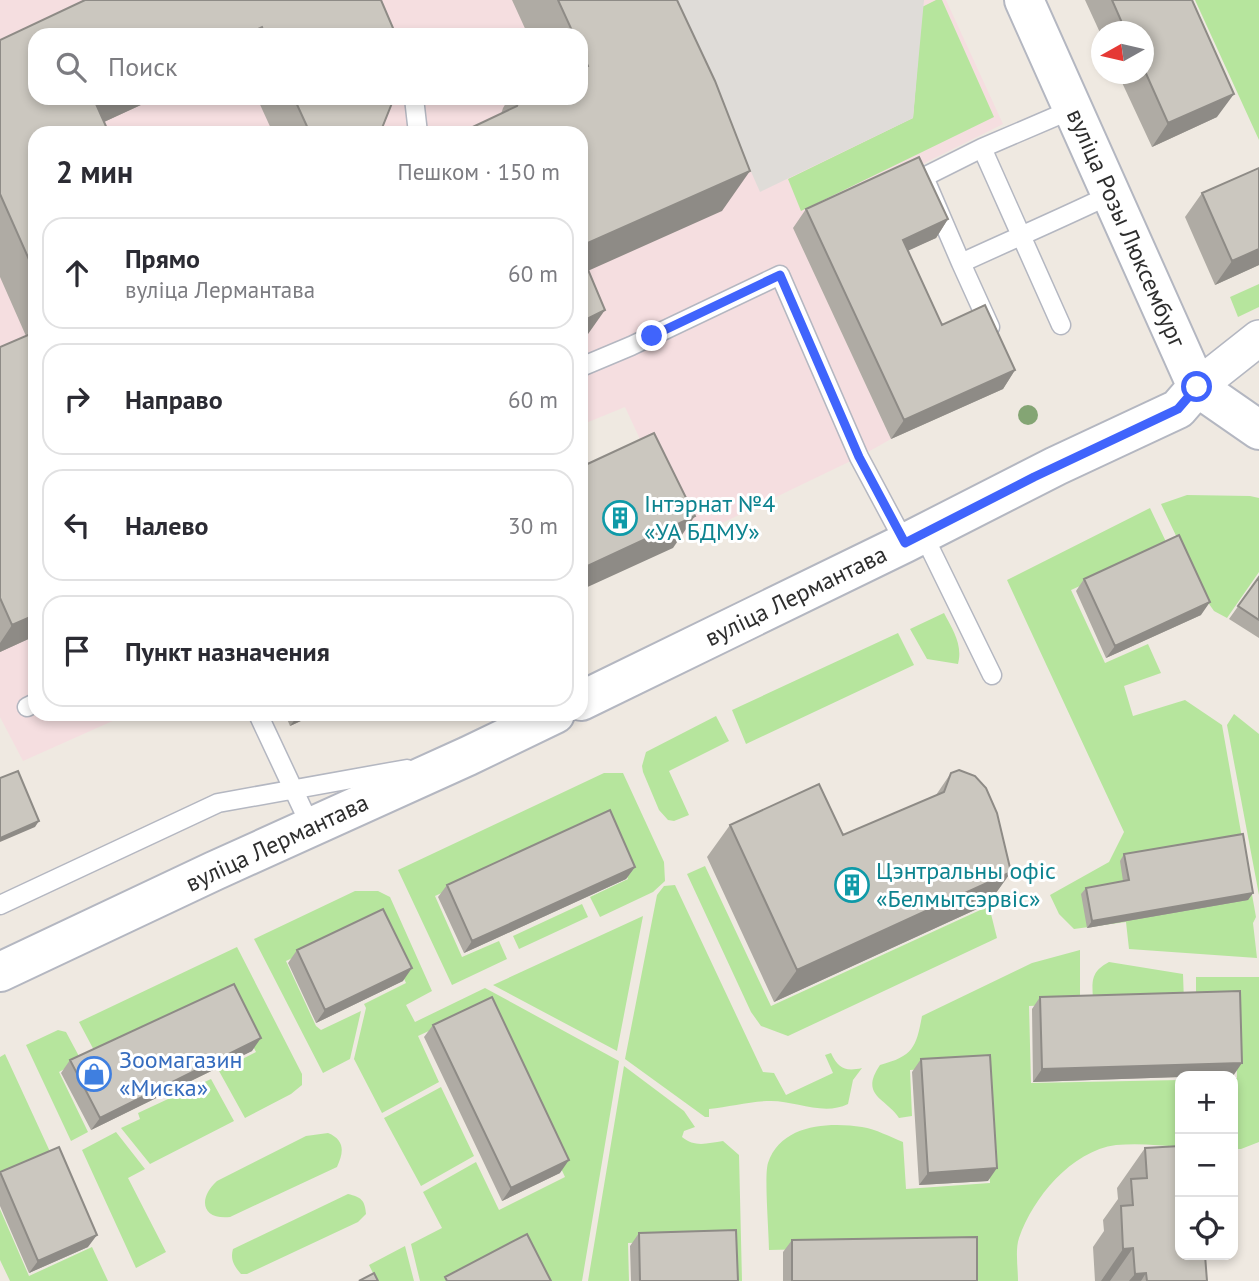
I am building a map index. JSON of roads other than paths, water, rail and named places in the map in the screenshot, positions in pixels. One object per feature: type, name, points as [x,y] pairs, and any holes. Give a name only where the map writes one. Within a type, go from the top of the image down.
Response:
[{"type":"street","name":"вуліца Розы Люксембург","points":[[1024,0],[1197,387]]},
{"type":"street","name":"вуліца Лермантава","points":[[588,698],[914,539],[1045,471],[1178,409],[1197,387],[1259,338]]},
{"type":"street","points":[[1197,387],[1259,430]]},
{"type":"street","name":"вуліца Лермантава","points":[[0,972],[540,721]]},
{"type":"lane","points":[[415,105],[417,126]]},
{"type":"lane","points":[[995,337],[923,177],[1073,109]]},
{"type":"lane","points":[[982,148],[1061,325]]},
{"type":"lane","points":[[961,263],[1112,194]]},
{"type":"lane","points":[[588,363],[631,346],[780,275],[859,457],[914,539],[992,676]]},
{"type":"lane","points":[[261,721],[312,827]]},
{"type":"lane","points":[[0,905],[218,803],[468,756]]},
{"type":"place","name":"Інтэрнат №4 «УА БДМУ»","points":[[620,518]]},
{"type":"place","name":"Цэнтральны офiс «Белмытсэрвіс»","points":[[852,885]]},
{"type":"place","name":"Зоомагазин «Миска»","points":[[94,1074]]}]
